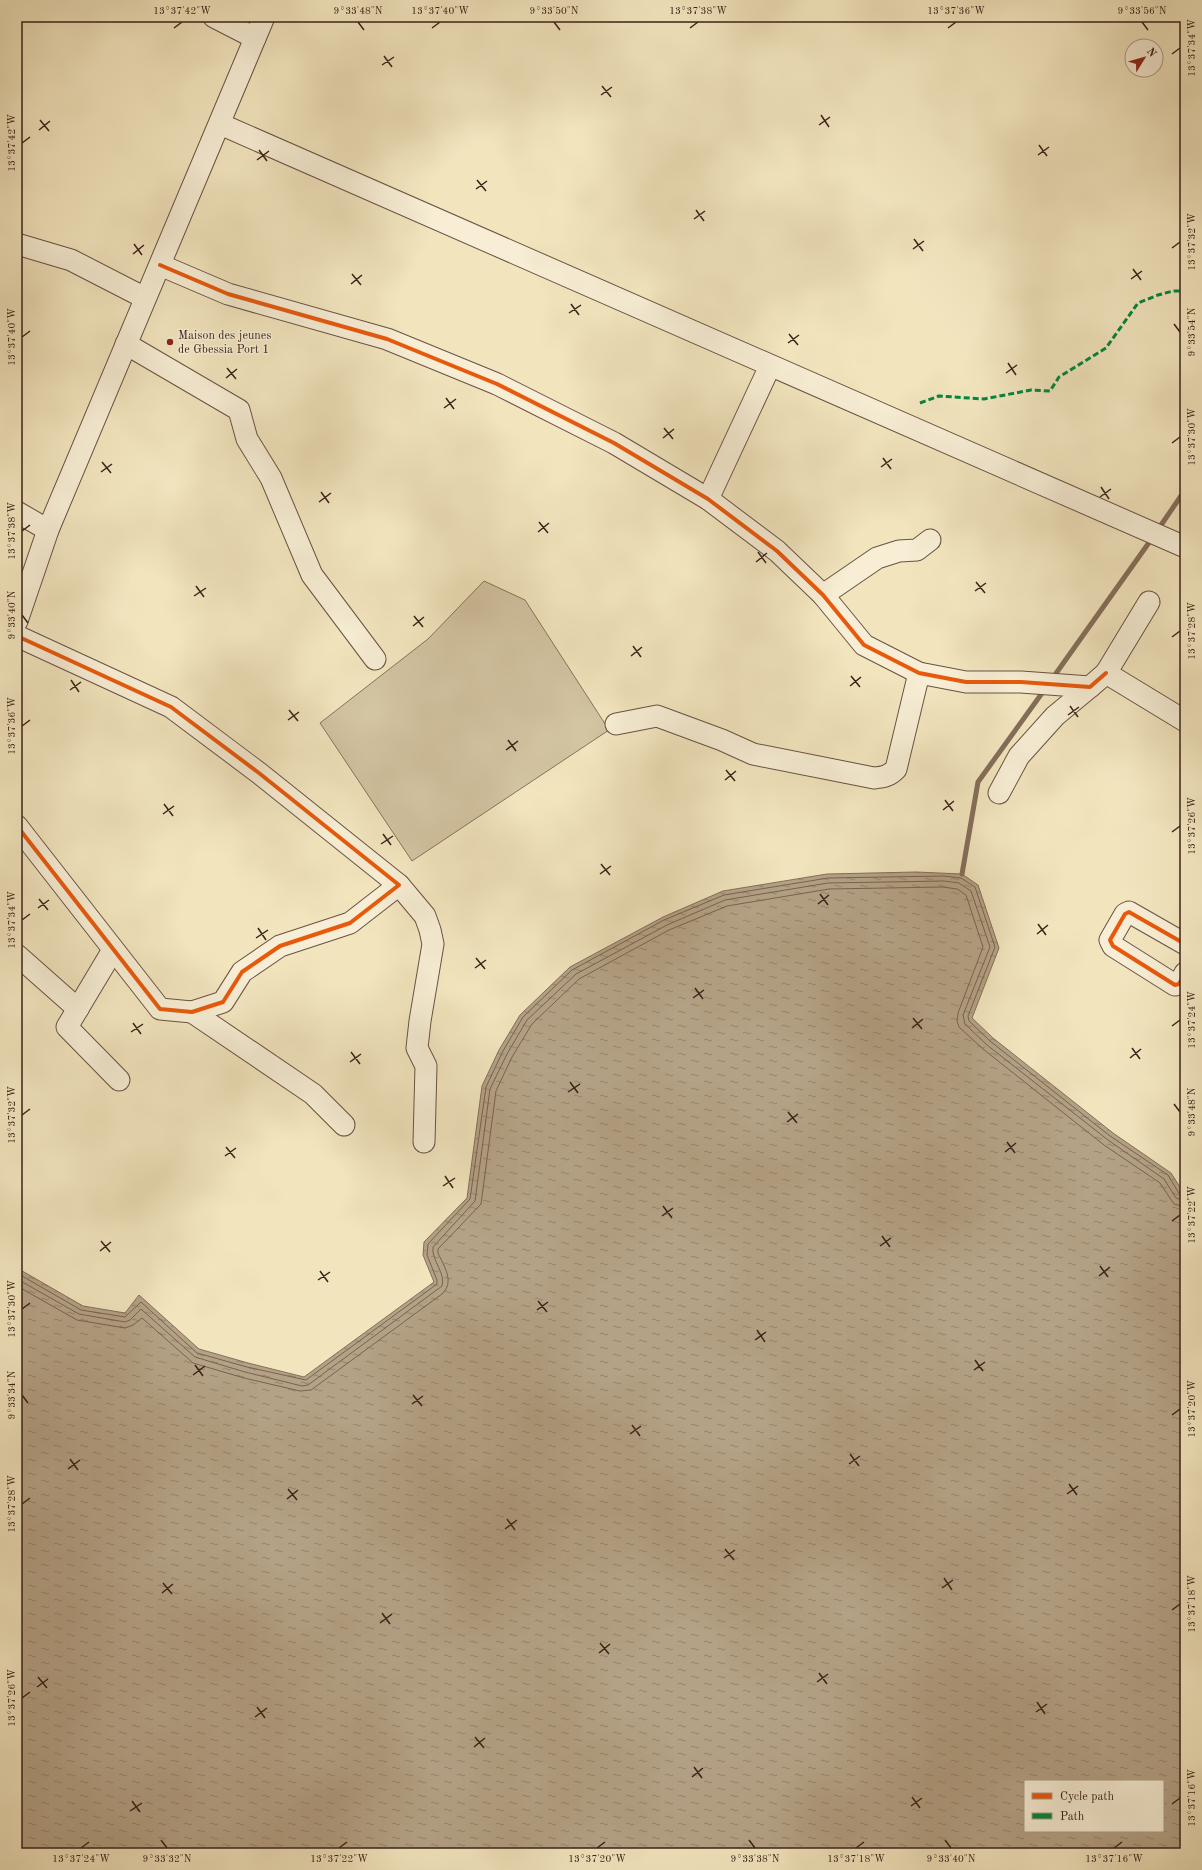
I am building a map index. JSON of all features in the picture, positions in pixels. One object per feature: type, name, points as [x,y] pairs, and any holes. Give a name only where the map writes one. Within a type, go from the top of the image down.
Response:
[{"type":"street","points":[[214,17],[255,38]]},
{"type":"street","points":[[17,621],[48,530],[264,17]]},
{"type":"street","points":[[220,124],[1185,547]]},
{"type":"street","points":[[17,244],[71,260],[145,298]]},
{"type":"street","points":[[160,266],[228,294],[387,339],[497,384],[614,443],[708,499],[777,551],[823,595],[864,645],[919,673],[966,682],[1021,682],[1082,687]]},
{"type":"street","points":[[126,344],[239,410],[247,439],[271,478],[312,575],[375,659]]},
{"type":"street","points":[[708,499],[770,366]]},
{"type":"street","points":[[17,512],[48,530]]},
{"type":"street","points":[[823,595],[877,558],[899,551],[917,550],[930,540]]},
{"type":"street","points":[[999,793],[1019,756],[1082,687],[1106,673],[1149,602]]},
{"type":"street","points":[[17,636],[171,707],[259,773],[400,885],[425,916],[433,944],[417,1048],[426,1066],[424,1142]]},
{"type":"street","points":[[616,724],[657,716],[722,740],[753,754],[874,778],[883,777],[890,775],[896,769],[919,673]]},
{"type":"street","points":[[1106,673],[1185,721]]},
{"type":"street","points":[[17,826],[160,1009],[192,1012],[223,1002],[242,972],[280,946],[350,923],[400,885]]},
{"type":"street","points":[[1185,944],[1129,912],[1125,914],[1110,940],[1112,946],[1176,985],[1179,984],[1185,974]]},
{"type":"street","points":[[113,950],[67,1027],[119,1080]]},
{"type":"street","points":[[17,955],[78,1009]]},
{"type":"street","points":[[192,1012],[313,1094],[344,1125]]},
{"type":"shaded area","points":[[484,581],[525,600],[609,730],[412,861],[320,723],[428,639]]},
{"type":"water","points":[[916,872],[962,874],[978,885],[999,948],[972,1018],[993,1038],[1113,1133],[1171,1173],[1185,1195],[1185,1853],[17,1853],[17,1268],[83,1306],[125,1313],[139,1295],[199,1349],[304,1377],[434,1282],[423,1255],[424,1242],[467,1198],[482,1086],[499,1050],[520,1015],[570,967],[663,917],[723,891],[827,874]]},
{"type":"waterway","points":[[1157,531],[1185,490]]},
{"type":"waterway","points":[[1052,679],[1153,537]]},
{"type":"waterway","points":[[962,874],[978,782],[1045,689]]},
{"type":"marked path","points":[[920,403],[939,396],[984,399],[1031,390],[1050,391],[1059,377],[1106,348],[1138,303],[1173,291],[1185,291]]},
{"type":"cycle path","points":[[160,265],[228,294],[387,339],[497,384],[614,443],[708,499],[777,551],[823,595],[864,645],[919,673],[966,682],[1021,682],[1090,687],[1106,673]]},
{"type":"cycle path","points":[[17,636],[171,707],[259,773],[399,885],[350,923],[280,946],[242,972],[223,1002],[192,1012],[160,1009],[17,826]]},
{"type":"cycle path","points":[[1185,944],[1129,912],[1125,914],[1110,940],[1113,946],[1175,985],[1179,984],[1185,973]]},
{"type":"place","name":"Maison des jeunes de Gbessia Port 1","points":[[170,342]]}]
